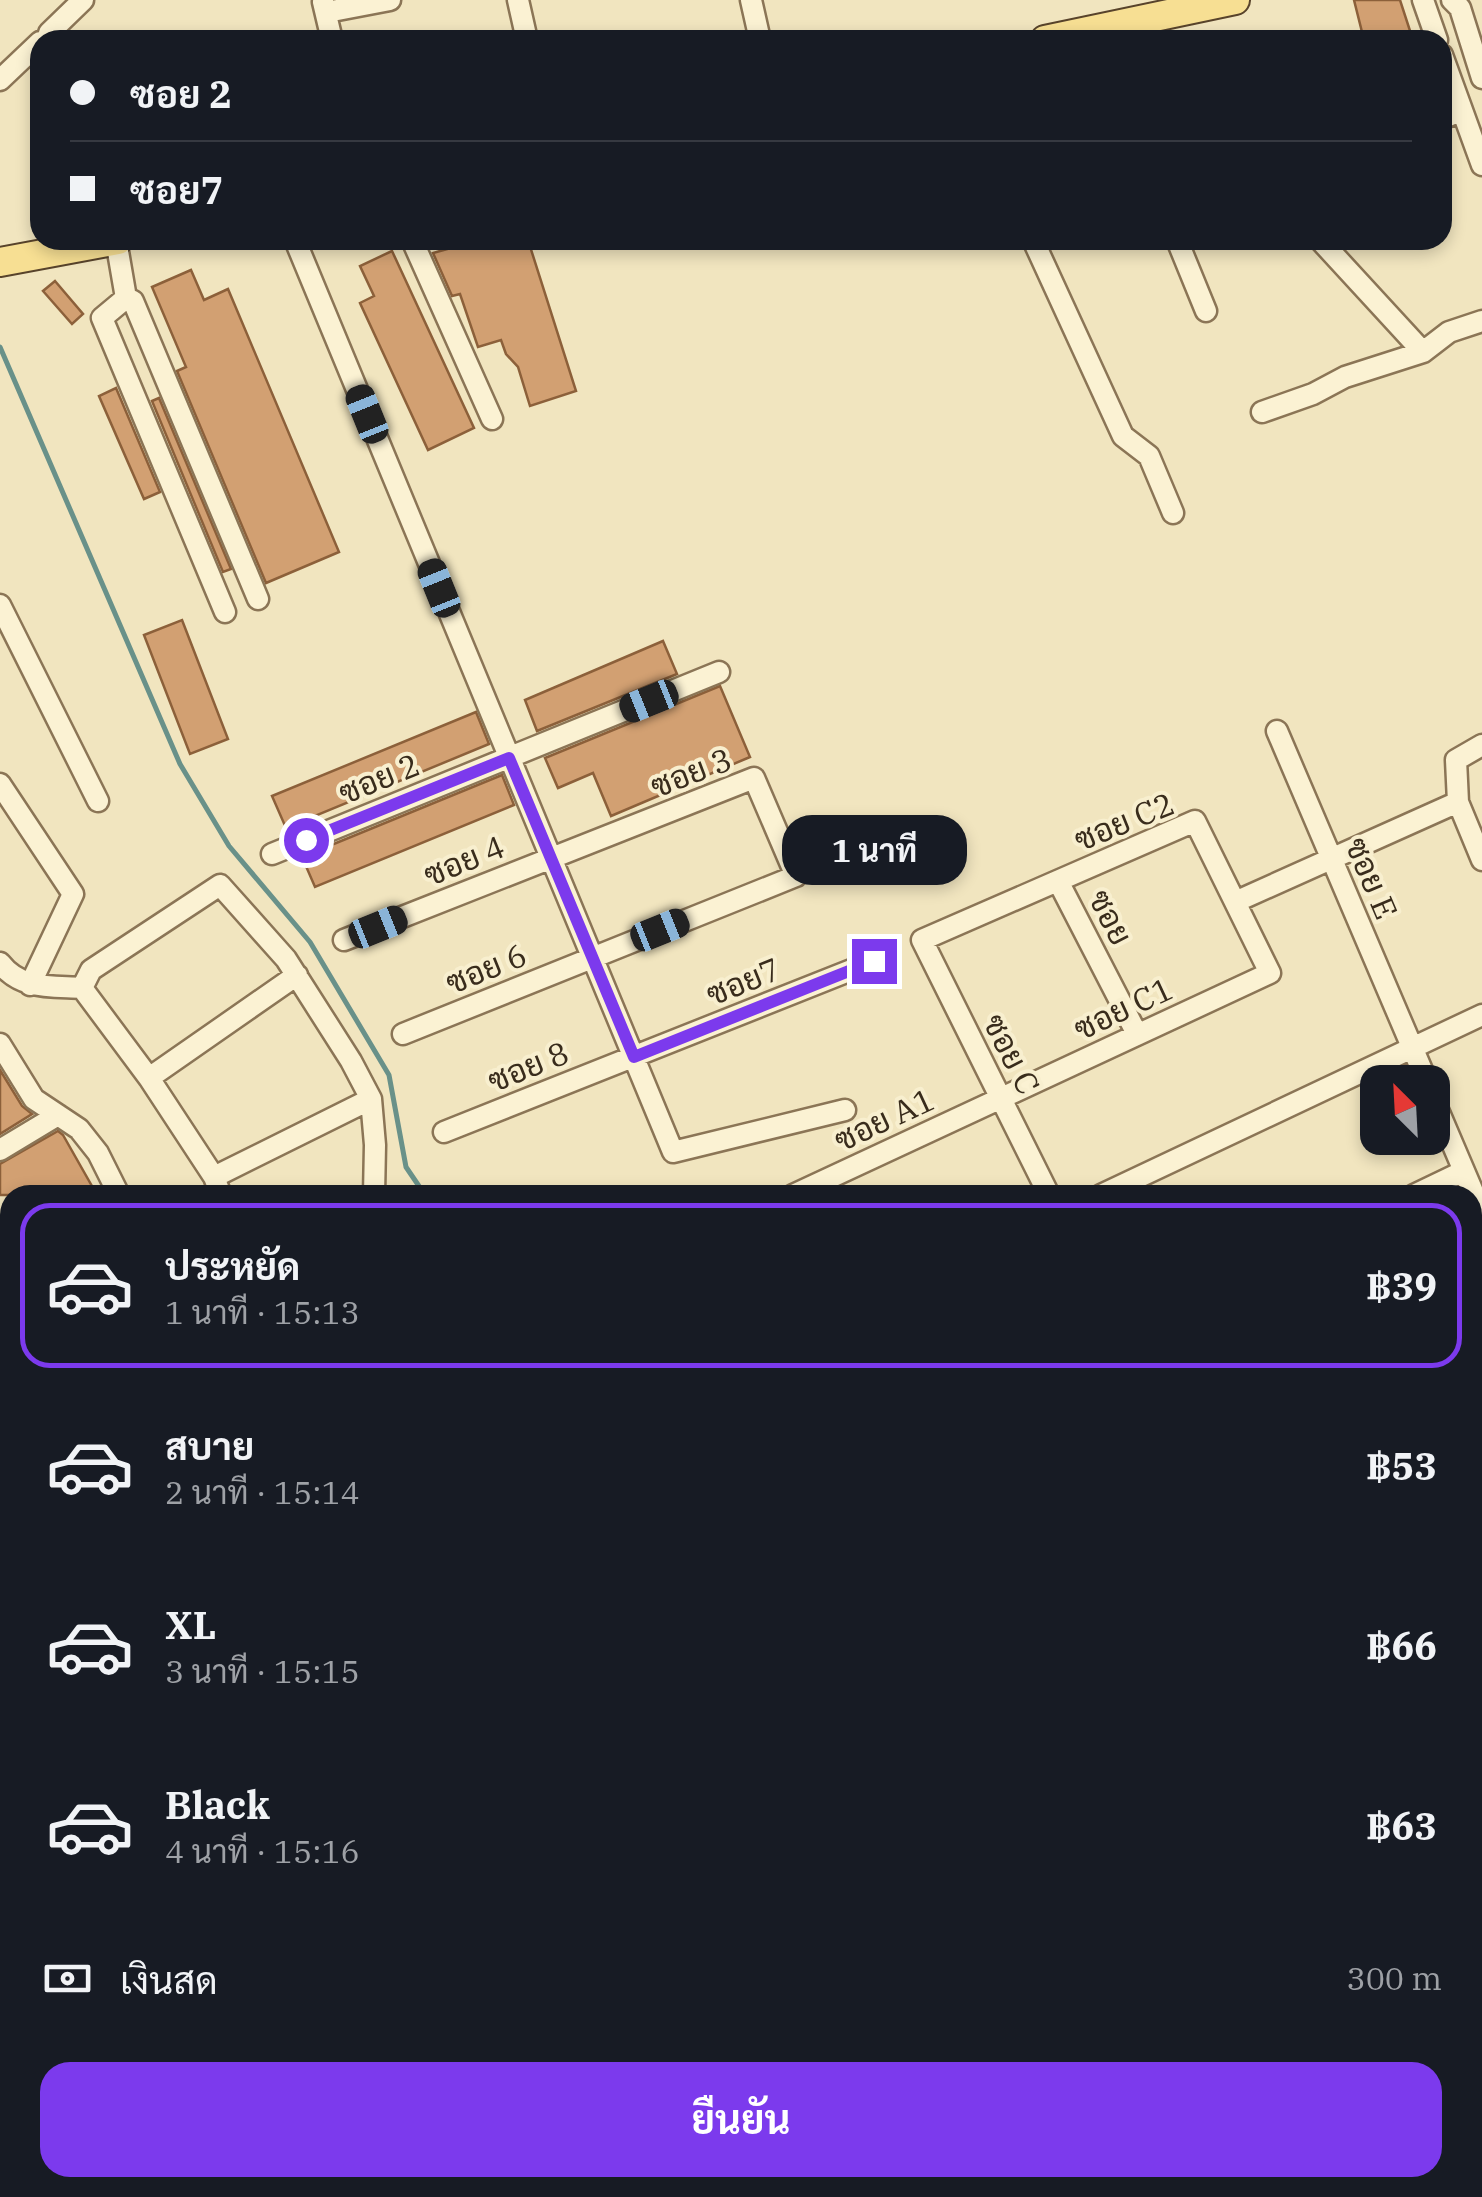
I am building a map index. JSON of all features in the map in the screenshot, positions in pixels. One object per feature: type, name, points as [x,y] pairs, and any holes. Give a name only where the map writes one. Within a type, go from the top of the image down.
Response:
[{"type":"main road","points":[[1081,30],[1164,7],[1235,0]]},
{"type":"main road","points":[[0,262],[64,250]]},
{"type":"street","points":[[55,30],[83,0]]},
{"type":"street","points":[[324,6],[390,0]]},
{"type":"street","points":[[518,0],[525,30]]},
{"type":"street","points":[[752,0],[758,30]]},
{"type":"street","points":[[1422,0],[1433,30]]},
{"type":"street","points":[[1452,0],[1460,8],[1482,78]]},
{"type":"street","points":[[0,80],[30,53]]},
{"type":"street","points":[[1452,114],[1482,165]]},
{"type":"street","points":[[119,250],[126,298]]},
{"type":"street","points":[[299,250],[673,1152],[845,1110]]},
{"type":"street","points":[[416,250],[492,419]]},
{"type":"street","points":[[1038,250],[1124,436],[1149,456],[1173,514]]},
{"type":"street","points":[[1181,250],[1206,311]]},
{"type":"street","points":[[1329,250],[1423,352]]},
{"type":"street","points":[[126,298],[133,301],[258,599]]},
{"type":"street","points":[[126,298],[102,318],[225,612]]},
{"type":"street","points":[[1262,412],[1313,394],[1345,377],[1423,352],[1449,332],[1482,321]]},
{"type":"street","points":[[0,605],[98,801]]},
{"type":"street","name":"ซอย 2","points":[[272,854],[719,672]]},
{"type":"street","name":"ซอย E","points":[[1278,731],[1419,1065]]},
{"type":"street","points":[[1482,745],[1456,760],[1458,802],[1482,860]]},
{"type":"street","name":"ซอย 3","points":[[551,858],[754,778],[796,876]]},
{"type":"street","points":[[0,784],[73,894],[30,985]]},
{"type":"street","points":[[1235,902],[1458,802]]},
{"type":"street","name":"ซอย C2","points":[[922,940],[1195,821],[1270,973]]},
{"type":"street","name":"ซอย 4","points":[[344,940],[551,858]]},
{"type":"street","name":"ซอย 6","points":[[402,1034],[796,876]]},
{"type":"street","name":"ซอย","points":[[1058,881],[1137,1034]]},
{"type":"street","points":[[82,988],[91,970],[220,885],[286,960],[372,1099],[374,1185]]},
{"type":"street","name":"ซอย C","points":[[922,940],[1044,1185]]},
{"type":"street","name":"ซอย7","points":[[634,1057],[874,961]]},
{"type":"street","points":[[0,963],[12,978],[30,985],[82,988]]},
{"type":"street","name":"ซอย C1","points":[[1000,1097],[1270,973]]},
{"type":"street","points":[[148,1078],[296,975]]},
{"type":"street","points":[[82,988],[148,1078],[217,1185]]},
{"type":"street","points":[[1122,1185],[1482,1015]]},
{"type":"street","points":[[0,1044],[34,1099],[79,1129],[98,1153],[115,1185]]},
{"type":"street","name":"ซอย 8","points":[[444,1132],[634,1057]]},
{"type":"street","name":"ซอย A1","points":[[814,1185],[1000,1097]]},
{"type":"street","points":[[220,1185],[372,1099]]},
{"type":"street","points":[[0,1150],[58,1115]]},
{"type":"street","points":[[1450,1138],[1470,1185]]},
{"type":"street","points":[[1435,1185],[1464,1171]]},
{"type":"building","points":[[1354,0],[1400,0],[1410,30],[1362,30]]},
{"type":"building","points":[[531,250],[576,391],[530,406],[518,367],[506,354],[501,340],[478,347],[460,294],[452,296],[433,253]]},
{"type":"building","points":[[392,251],[474,428],[428,450],[360,303],[374,296],[360,266]]},
{"type":"building","points":[[191,270],[204,300],[228,289],[339,552],[266,583],[177,371],[186,367],[152,287]]},
{"type":"building","points":[[55,281],[83,314],[72,324],[43,291]]},
{"type":"building","points":[[116,388],[160,492],[144,499],[99,396]]},
{"type":"building","points":[[159,398],[231,569],[223,572],[152,401]]},
{"type":"building","points":[[182,620],[228,739],[190,754],[144,635]]},
{"type":"building","points":[[663,641],[677,674],[537,731],[525,700]]},
{"type":"building","points":[[720,686],[750,757],[611,816],[593,773],[558,788],[545,758]]},
{"type":"building","points":[[476,712],[489,744],[286,828],[272,796]]},
{"type":"building","points":[[502,775],[514,805],[315,887],[302,857]]},
{"type":"building","points":[[0,1070],[22,1106],[32,1114],[0,1134]]},
{"type":"building","points":[[58,1131],[91,1185],[0,1185],[0,1164]]},
{"type":"waterway","points":[[0,347],[180,764],[229,846],[310,942],[389,1075],[406,1167],[418,1185]]},
{"type":"route","points":[[306,840],[509,758],[634,1057],[874,961]]}]
